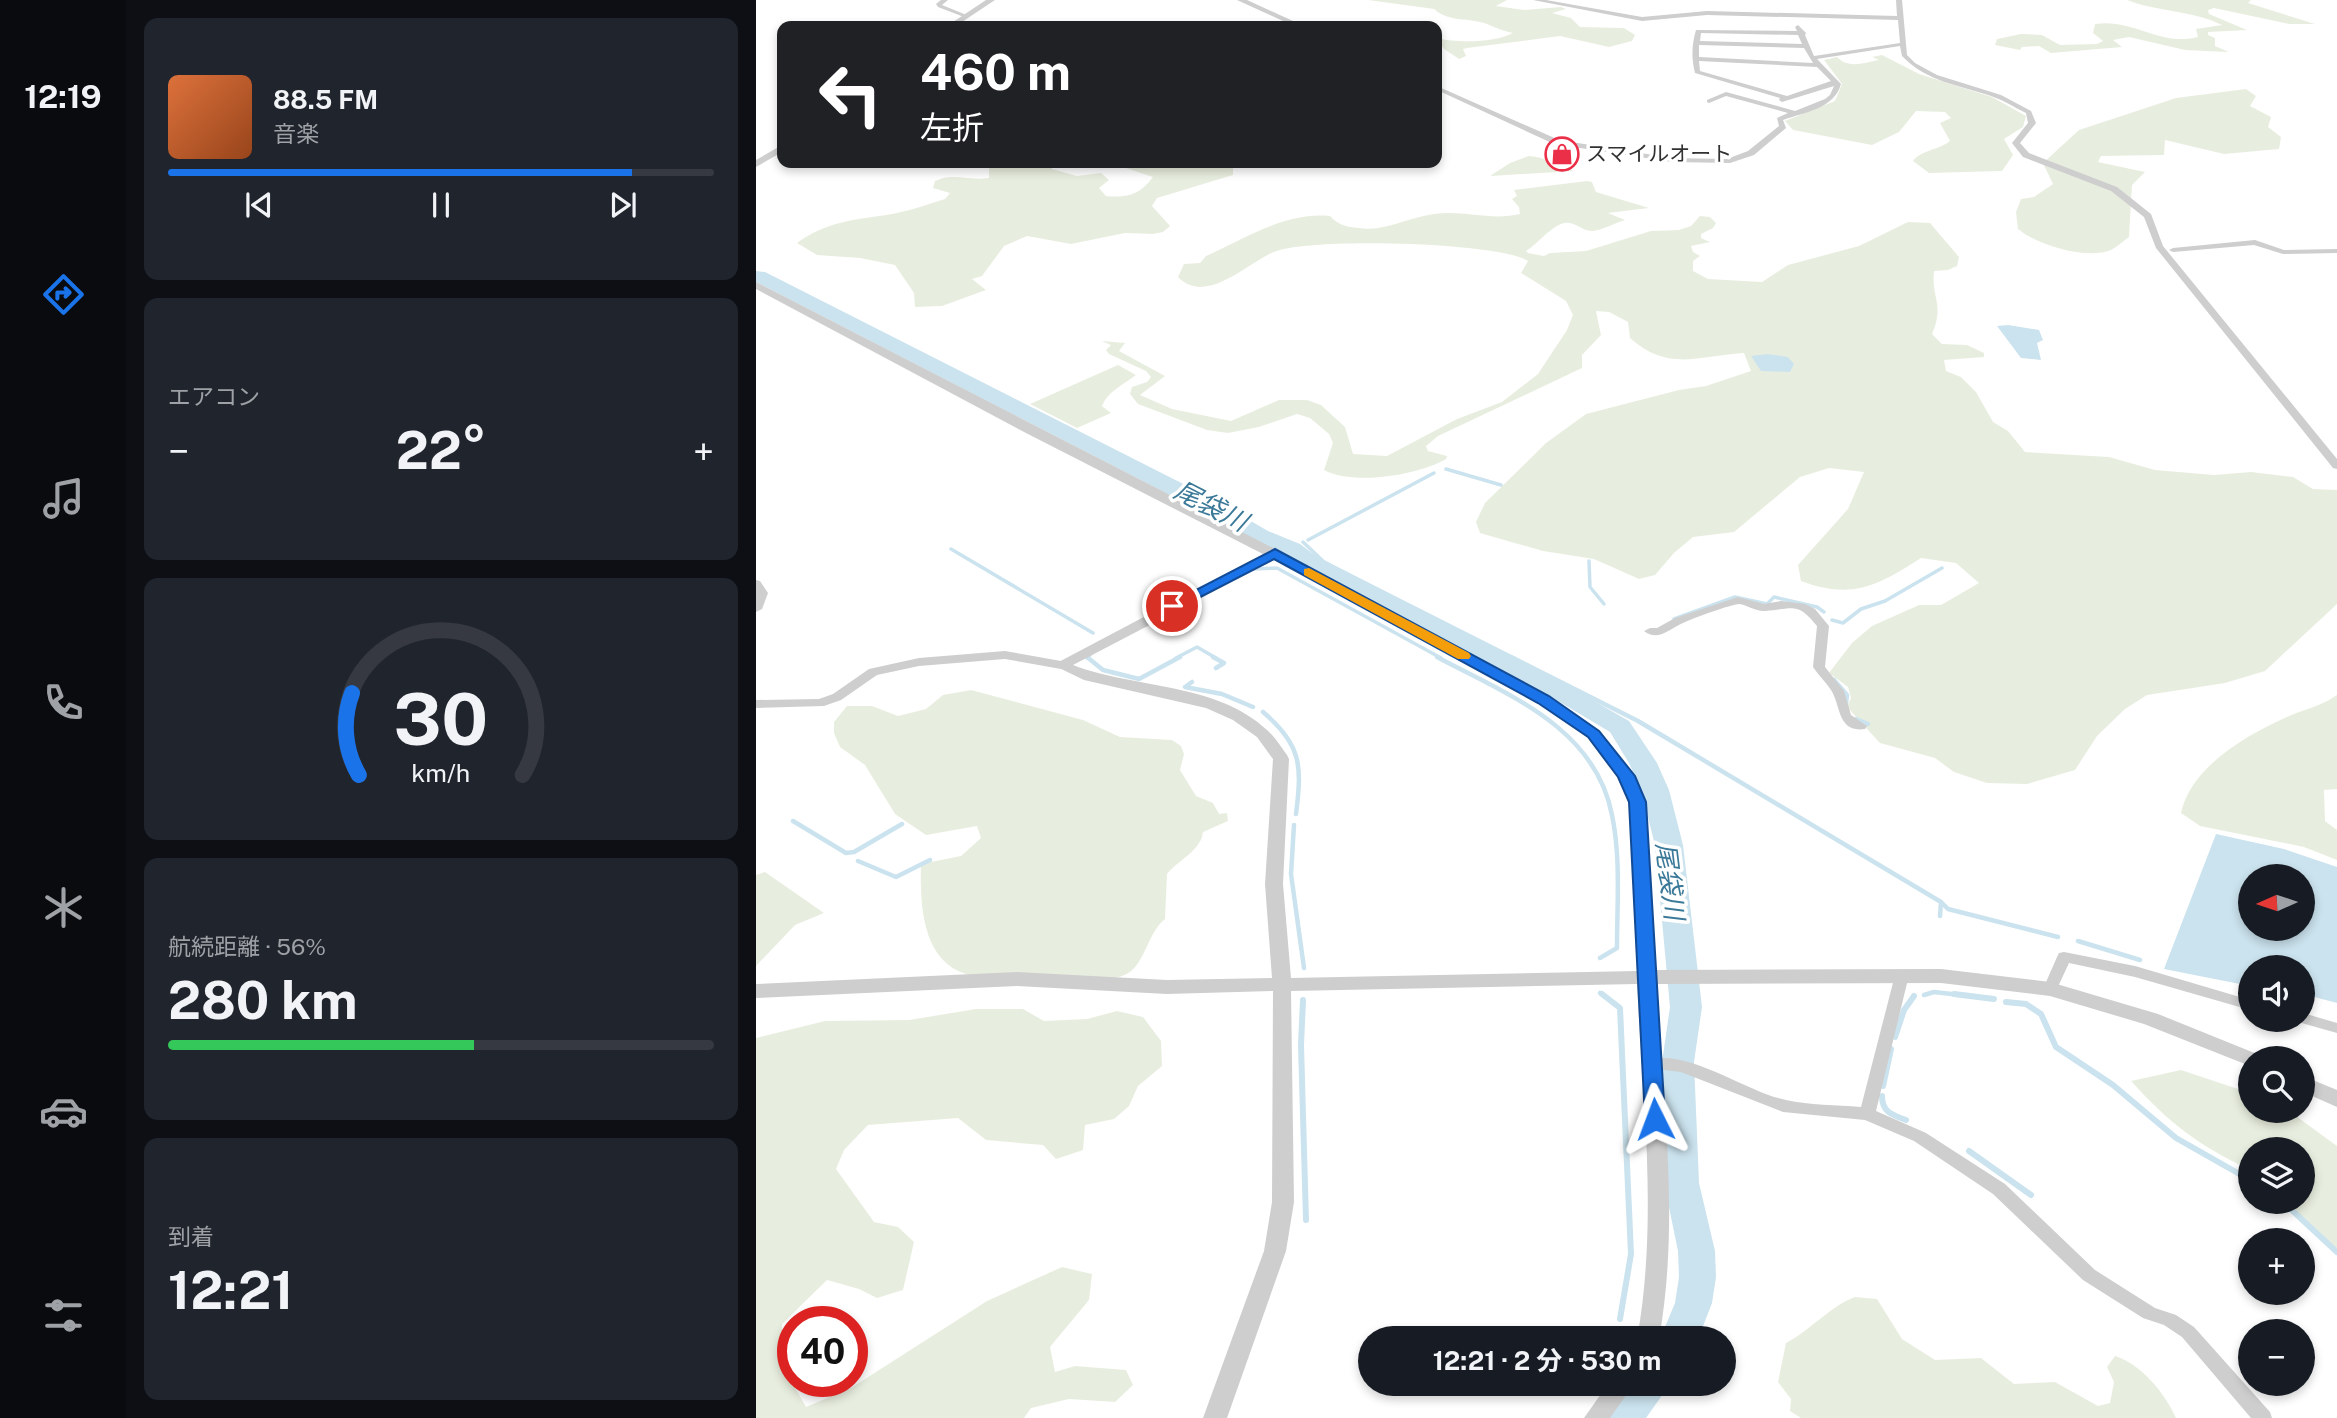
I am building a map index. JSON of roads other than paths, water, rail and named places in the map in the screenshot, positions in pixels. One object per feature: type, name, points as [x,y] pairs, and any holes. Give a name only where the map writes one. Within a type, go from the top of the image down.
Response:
[{"type":"street","points":[[946,0],[939,4],[940,6],[966,16]]},
{"type":"street","points":[[958,21],[991,0]]},
{"type":"street","points":[[1241,0],[1289,21]]},
{"type":"street","points":[[1536,0],[1642,19],[1707,13],[1898,18]]},
{"type":"street","points":[[1899,0],[1898,18],[1905,55],[1910,62],[1934,76],[1995,95],[2029,112],[2032,123],[2016,143],[2026,155],[2097,180],[2114,189],[2148,216],[2159,246],[2337,466]]},
{"type":"street","points":[[1791,16],[1803,33],[1812,58],[1835,82],[1833,84]]},
{"type":"street","points":[[1787,98],[1697,72],[1695,43],[1698,32],[1803,33]]},
{"type":"street","points":[[1695,43],[1807,46]]},
{"type":"street","points":[[1812,58],[1903,44]]},
{"type":"street","points":[[1695,59],[1819,65]]},
{"type":"street","points":[[1442,90],[1557,142],[1672,160],[1727,160],[1751,153],[1783,126],[1779,119],[1830,101],[1838,90],[1838,84],[1768,106]]},
{"type":"street","points":[[1709,101],[1726,94],[1795,113]]},
{"type":"street","points":[[756,164],[777,151]]},
{"type":"street","points":[[2173,250],[2255,242],[2283,252],[2337,251]]},
{"type":"street","points":[[756,285],[1030,430],[1275,554],[1543,699],[1594,734],[1610,752],[1626,776],[1637,802],[1647,977],[1669,1065],[1658,1195],[1656,1294],[1650,1326]]},
{"type":"street","points":[[1061,665],[1275,554]]},
{"type":"street","points":[[756,583],[762,593],[756,609]]},
{"type":"street","points":[[1650,631],[1659,632],[1729,601],[1747,601],[1763,608],[1781,604],[1811,611],[1823,626],[1819,667],[1839,691],[1841,708],[1848,720],[1861,726]]},
{"type":"street","points":[[756,705],[820,703],[837,697],[873,672],[919,662],[1005,655],[1061,665],[1097,681],[1206,702],[1231,710],[1247,718],[1274,746],[1281,759],[1283,775],[1274,884],[1282,986],[1283,1202],[1279,1232],[1244,1341],[1214,1418]]},
{"type":"street","points":[[2050,989],[2064,957],[2148,973],[2171,984],[2238,1001]]},
{"type":"street","points":[[1867,1114],[1902,975]]},
{"type":"street","points":[[756,991],[1017,979],[1167,987],[1669,976],[1964,977],[2050,989],[2151,1019],[2238,1054]]},
{"type":"street","points":[[2315,1022],[2337,1028]]},
{"type":"street","points":[[1669,1065],[1783,1106],[1867,1114],[1920,1137],[1977,1172],[2022,1208],[2058,1249],[2089,1275],[2149,1313],[2170,1320],[2188,1332],[2263,1418]]},
{"type":"street","points":[[2315,1089],[2337,1099]]},
{"type":"street","points":[[1596,1418],[1613,1396]]},
{"type":"water","points":[[1997,326],[2039,330],[2043,340],[2037,343],[2041,360],[2021,358]]},
{"type":"water","points":[[1767,354],[1788,357],[1794,364],[1790,372],[1761,371],[1751,356]]},
{"type":"water","points":[[2216,834],[2284,849],[2337,867],[2337,1003],[2315,997],[2315,955],[2238,955],[2238,984],[2164,969]]},
{"type":"waterway","name":"尾袋川","points":[[759,276],[1203,503],[1260,536],[1292,549],[1308,561],[1557,690],[1620,727],[1643,763],[1655,790],[1669,845],[1686,1007],[1678,1062],[1681,1183],[1698,1264],[1694,1303],[1685,1326]]},
{"type":"waterway","points":[[1446,469],[1501,485]]},
{"type":"waterway","points":[[1308,540],[1434,473]]},
{"type":"waterway","points":[[1303,542],[1324,562],[1514,658]]},
{"type":"waterway","name":"尾袋川","points":[[1288,551],[1295,547]]},
{"type":"waterway","points":[[951,549],[1093,633]]},
{"type":"waterway","points":[[1589,561],[1590,587],[1604,604]]},
{"type":"waterway","points":[[1254,569],[1277,568],[1441,658]]},
{"type":"waterway","points":[[1832,620],[1843,623],[1861,609],[1885,601],[1942,568]]},
{"type":"waterway","points":[[1674,619],[1735,597],[1767,604],[1774,597],[1817,607],[1824,612]]},
{"type":"waterway","points":[[1176,658],[1197,647],[1216,658]]},
{"type":"waterway","points":[[1088,657],[1103,670],[1139,679],[1180,657]]},
{"type":"waterway","points":[[1213,657],[1224,663],[1216,668]]},
{"type":"waterway","points":[[1437,657],[1492,685],[1545,717],[1568,736],[1603,785],[1615,831],[1618,898],[1617,948],[1600,958]]},
{"type":"waterway","points":[[1511,657],[1638,721],[1941,902]]},
{"type":"waterway","points":[[1834,680],[1847,695],[1846,704]]},
{"type":"waterway","points":[[1192,682],[1185,687],[1222,694],[1253,707]]},
{"type":"waterway","points":[[1263,712],[1285,735],[1296,757],[1299,782],[1296,814]]},
{"type":"waterway","points":[[1856,719],[1868,724]]},
{"type":"waterway","points":[[793,821],[846,853],[854,852],[902,824]]},
{"type":"waterway","points":[[1294,825],[1291,874],[1304,968]]},
{"type":"waterway","points":[[858,861],[896,877],[930,860]]},
{"type":"waterway","points":[[1940,916],[1941,902]]},
{"type":"waterway","points":[[1941,902],[1948,909],[2058,937]]},
{"type":"waterway","points":[[2078,941],[2140,960]]},
{"type":"waterway","points":[[1924,995],[1934,992],[1969,996]]},
{"type":"waterway","points":[[1600,993],[1604,996]]},
{"type":"waterway","points":[[1602,994],[1620,1008],[1631,1254],[1620,1319]]},
{"type":"waterway","points":[[1954,994],[1994,999]]},
{"type":"waterway","points":[[1895,1037],[1904,1010],[1914,996]]},
{"type":"waterway","points":[[1303,1000],[1301,1045],[1306,1220]]},
{"type":"waterway","points":[[2006,1002],[2026,1004],[2041,1014],[2056,1047],[2113,1085],[2176,1138],[2238,1173]]},
{"type":"waterway","points":[[1883,1086],[1891,1049]]},
{"type":"waterway","points":[[1882,1096],[1886,1109],[1906,1120]]},
{"type":"waterway","points":[[1969,1151],[2031,1195]]},
{"type":"waterway","points":[[2296,1214],[2337,1252]]},
{"type":"waterway","name":"尾袋川","points":[[1621,1418],[1640,1396]]},
{"type":"place","name":"スマイルオート","points":[[1562,154]]}]
